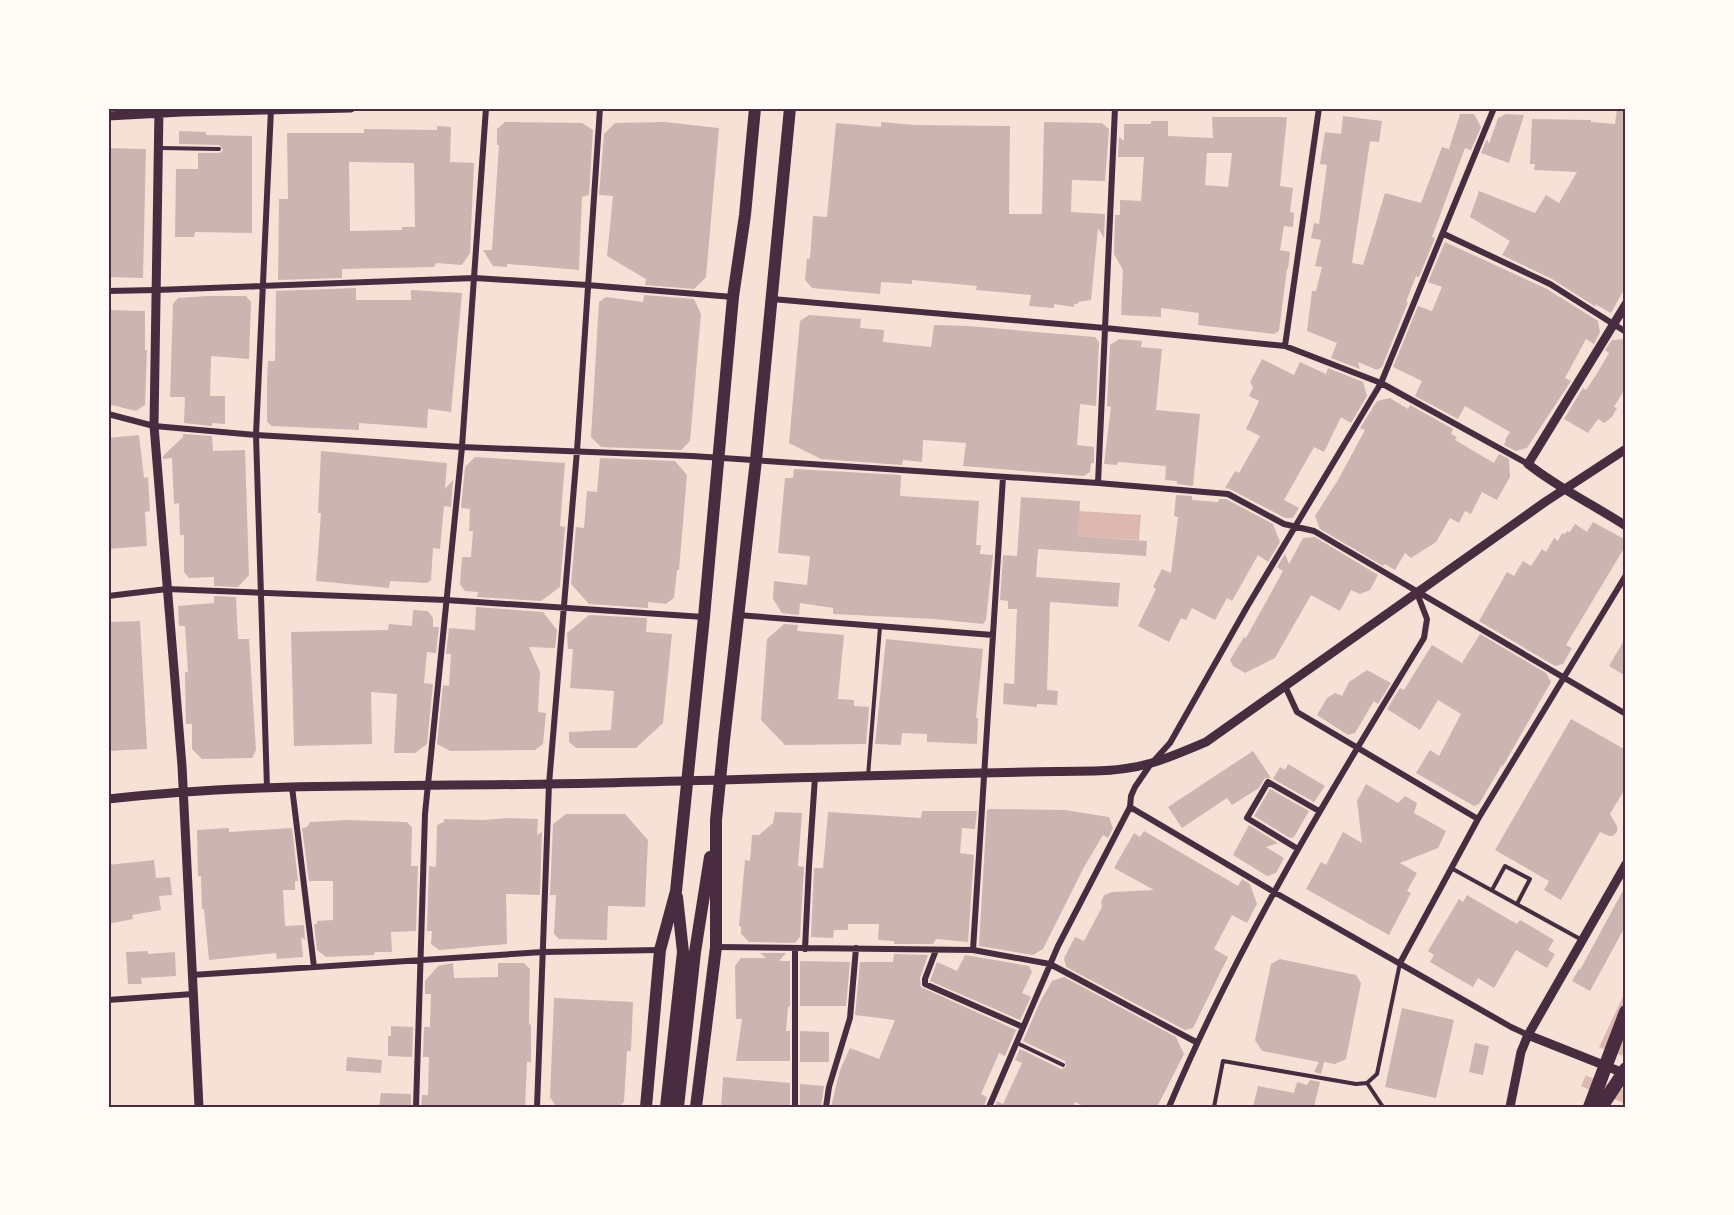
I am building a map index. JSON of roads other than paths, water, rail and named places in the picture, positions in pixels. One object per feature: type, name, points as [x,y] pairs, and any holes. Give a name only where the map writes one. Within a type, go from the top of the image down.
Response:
[{"type":"highway","points":[[646,1107],[660,950],[676,891],[733,297],[745,215],[755,108]]},
{"type":"highway","points":[[696,1107],[716,948],[716,820],[756,460],[790,108]]},
{"type":"highway","points":[[666,1107],[689,952],[716,820]]},
{"type":"highway","points":[[676,891],[689,952],[678,1107]]},
{"type":"highway","points":[[1590,1107],[1626,1012]]},
{"type":"highway","points":[[1601,1107],[1626,1069]]},
{"type":"street","points":[[108,116],[159,111],[351,108]]},
{"type":"street","points":[[416,1107],[419,961],[427,785],[462,447],[486,108]]},
{"type":"street","points":[[537,1107],[549,784],[576,451],[600,108]]},
{"type":"street","points":[[1098,483],[1115,108]]},
{"type":"street","points":[[1285,346],[1319,108]]},
{"type":"street","points":[[989,1107],[1050,964],[1130,807],[1131,795],[1135,787],[1150,765],[1170,743],[1241,616],[1381,383],[1494,108]]},
{"type":"street","points":[[267,788],[256,435],[272,109]]},
{"type":"street","points":[[159,111],[154,426],[184,791],[199,1107]]},
{"type":"street","points":[[1444,234],[1551,284],[1626,332]]},
{"type":"street","points":[[108,291],[475,278],[733,297]]},
{"type":"street","points":[[772,300],[1106,328],[1285,346],[1381,383],[1528,464],[1540,474],[1626,526]]},
{"type":"street","points":[[1528,464],[1626,304]]},
{"type":"street","points":[[108,414],[154,426],[256,435],[756,460],[1228,494],[1284,524],[1314,531],[1626,714]]},
{"type":"street","points":[[108,799],[184,791],[292,787],[549,784],[1123,770],[1150,765],[1206,742],[1417,592],[1626,449]]},
{"type":"street","points":[[973,950],[1003,477]]},
{"type":"street","points":[[1400,963],[1478,819],[1626,575]]},
{"type":"street","points":[[108,596],[167,589],[260,592],[446,600],[704,617]]},
{"type":"street","points":[[1169,1107],[1196,1042],[1298,849],[1356,748],[1424,638],[1427,619],[1417,592]]},
{"type":"street","points":[[737,615],[993,634]]},
{"type":"street","points":[[1285,686],[1297,712],[1478,819]]},
{"type":"street","points":[[806,949],[808,866],[815,777]]},
{"type":"street","points":[[1298,849],[1247,818],[1268,782],[1319,811]]},
{"type":"street","points":[[292,787],[314,967]]},
{"type":"street","points":[[1130,807],[1510,1027],[1626,1074]]},
{"type":"street","points":[[1510,1107],[1521,1052],[1528,1035],[1626,864]]},
{"type":"street","points":[[716,948],[973,950],[1050,964],[1196,1042]]},
{"type":"street","points":[[795,948],[795,1107]]},
{"type":"street","points":[[826,1107],[829,1087],[850,1018],[856,948]]},
{"type":"street","points":[[192,975],[543,952],[660,950]]},
{"type":"street","points":[[936,950],[925,984],[1023,1027]]},
{"type":"street","points":[[108,1000],[193,994]]},
{"type":"lane","points":[[160,148],[219,149]]},
{"type":"lane","points":[[868,776],[880,627]]},
{"type":"lane","points":[[1492,890],[1505,866],[1530,879],[1517,904]]},
{"type":"lane","points":[[1451,868],[1583,941]]},
{"type":"lane","points":[[1214,1107],[1223,1061],[1356,1084],[1367,1083],[1377,1074],[1400,963]]},
{"type":"lane","points":[[1017,1043],[1064,1065]]},
{"type":"lane","points":[[1367,1083],[1383,1107]]}]
